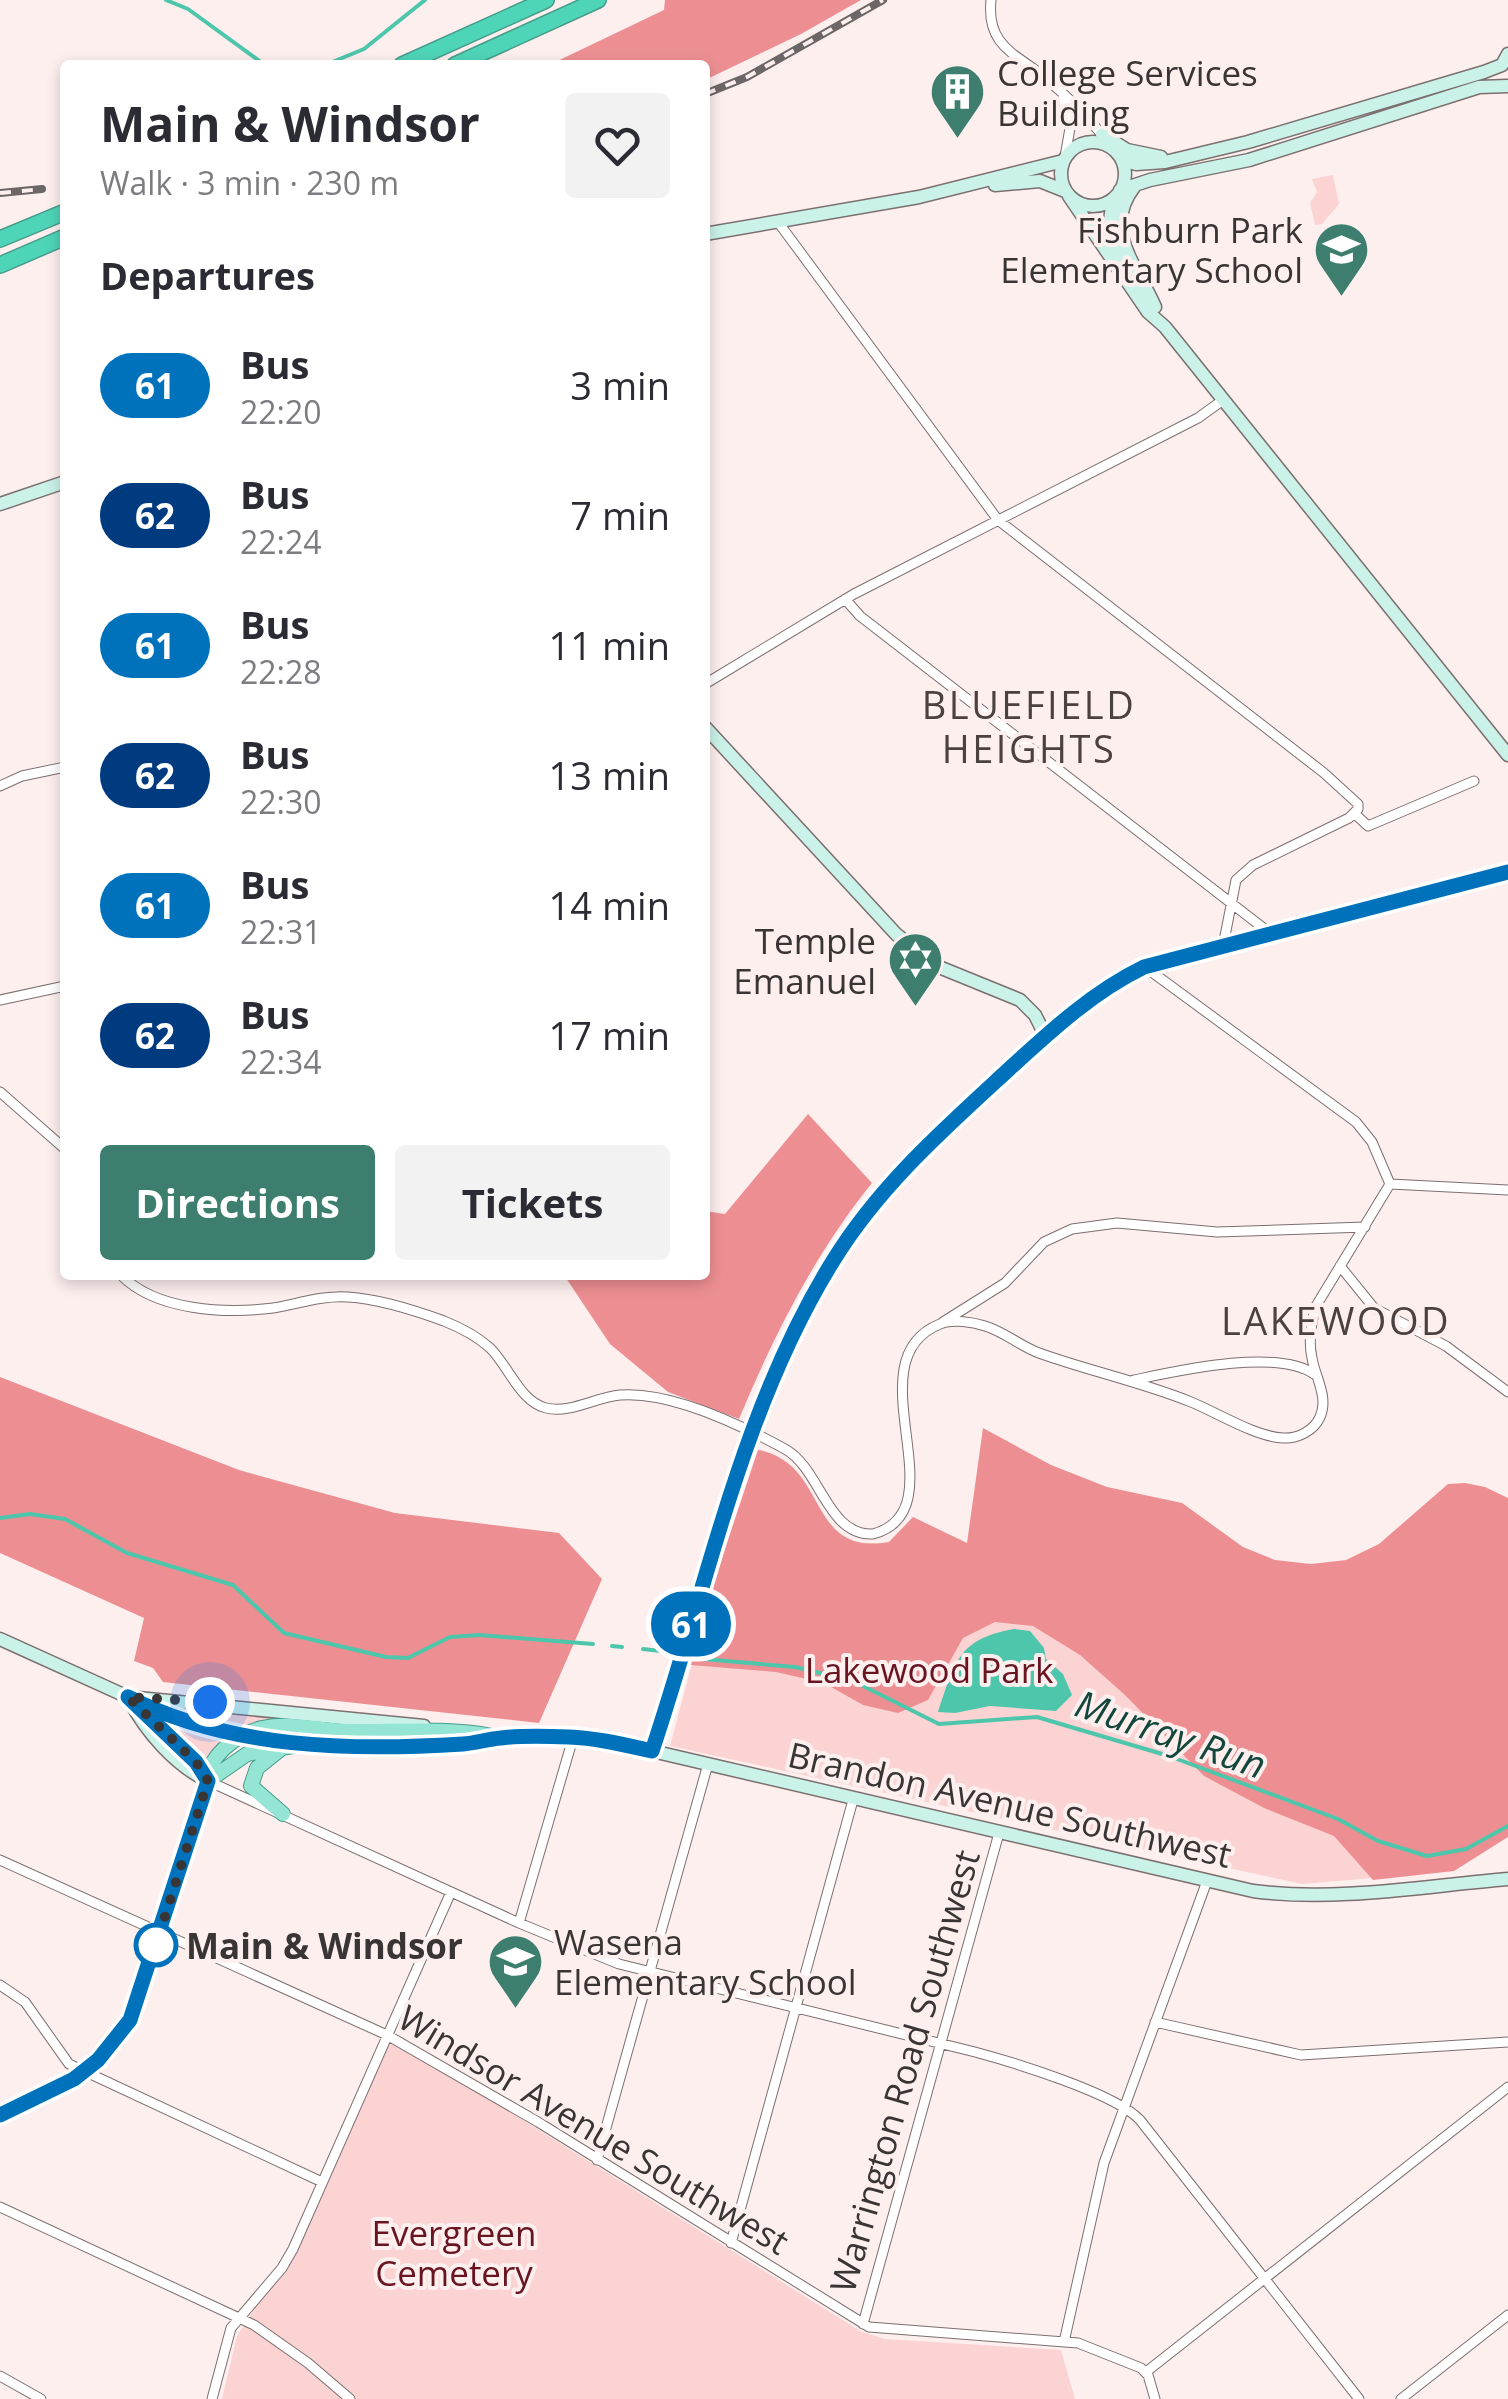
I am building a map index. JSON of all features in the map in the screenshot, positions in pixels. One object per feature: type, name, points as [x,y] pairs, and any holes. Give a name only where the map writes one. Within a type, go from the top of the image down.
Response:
[{"type":"highway","points":[[413,60],[546,0]]},
{"type":"highway","points":[[466,60],[598,0]]},
{"type":"highway","points":[[0,239],[60,214]]},
{"type":"highway","points":[[0,265],[60,239]]},
{"type":"main road","points":[[1122,159],[1148,165],[1265,137],[1505,59],[1502,77],[1508,86]]},
{"type":"main road","points":[[950,192],[1040,187],[1095,205],[1137,183],[1249,160],[1478,87],[1508,86]]},
{"type":"main road","points":[[1102,134],[1140,155],[1184,156]]},
{"type":"main road","points":[[919,197],[1064,159],[1082,144],[1095,142],[1112,147],[1122,159],[1125,177],[1110,211],[1111,238],[1156,307]]},
{"type":"main road","points":[[1064,159],[1060,177],[1132,291],[1165,326],[1508,755]]},
{"type":"main road","points":[[710,233],[1030,180],[1052,184],[1071,198]]},
{"type":"main road","points":[[1137,183],[1121,208],[1121,238],[1165,326]]},
{"type":"main road","points":[[0,504],[60,484]]},
{"type":"main road","points":[[710,732],[896,934],[934,965],[1020,1000],[1035,1015],[1046,1037]]},
{"type":"main road","points":[[652,1751],[753,1434],[815,1291],[856,1227],[928,1142],[1101,991],[1144,967],[1508,872]]},
{"type":"main road","name":"Brandon Avenue Southwest","points":[[0,1639],[181,1721],[243,1735],[304,1744],[466,1744],[503,1738],[573,1737],[652,1751],[1252,1891],[1298,1895],[1508,1878]]},
{"type":"main road","points":[[128,1697],[196,1762],[208,1781]]},
{"type":"main road","name":"Brandon Avenue Southwest","points":[[128,1697],[210,1702],[503,1738]]},
{"type":"main road","name":"Brandon Avenue Southwest","points":[[243,1735],[286,1725],[339,1731],[465,1731]]},
{"type":"main road","points":[[0,2115],[62,2087],[85,2070],[130,2020],[214,1760],[243,1735]]},
{"type":"main road","points":[[208,1781],[248,1754],[304,1744]]},
{"type":"main road","points":[[282,1814],[251,1786],[258,1768],[284,1746]]},
{"type":"street","points":[[992,0],[991,18],[1000,44],[1049,81],[1112,147]]},
{"type":"street","points":[[1062,95],[1070,128],[1064,159]]},
{"type":"street","points":[[778,222],[998,520],[1358,804],[1355,814],[1254,865],[1236,880],[1223,946]]},
{"type":"street","points":[[710,681],[845,600],[1198,418],[1224,400]]},
{"type":"street","points":[[845,600],[860,616],[1272,934]]},
{"type":"street","points":[[0,786],[22,776],[60,768]]},
{"type":"street","points":[[1355,814],[1368,826],[1474,781]]},
{"type":"street","points":[[1144,967],[1356,1122],[1372,1142],[1390,1184]]},
{"type":"street","points":[[0,1000],[60,987]]},
{"type":"street","points":[[0,1092],[60,1145]]},
{"type":"street","points":[[1390,1184],[1508,1190]]},
{"type":"street","points":[[941,1324],[971,1322],[986,1326],[1038,1353],[1182,1398],[1261,1433],[1283,1438],[1304,1434],[1320,1419],[1323,1402],[1310,1354],[1312,1320],[1321,1296],[1390,1184]]},
{"type":"street","points":[[127,1280],[154,1296],[217,1309],[271,1308],[345,1296],[447,1322],[480,1340],[501,1360],[530,1400],[543,1408],[564,1409],[605,1396],[640,1395],[685,1405],[753,1434],[802,1461],[837,1517],[848,1528],[865,1535],[883,1532],[902,1514],[910,1479],[902,1406],[904,1367],[916,1343],[1004,1283],[1044,1242],[1072,1229],[1117,1223],[1216,1232],[1364,1227]]},
{"type":"street","points":[[1340,1266],[1374,1308],[1446,1346],[1508,1392]]},
{"type":"street","points":[[1128,1381],[1216,1365],[1266,1363],[1298,1364],[1316,1376]]},
{"type":"street","points":[[520,1923],[573,1737]]},
{"type":"street","points":[[597,2160],[708,1764]]},
{"type":"street","points":[[208,1781],[520,1923],[650,1974],[940,2042],[1030,2068],[1124,2107],[1140,2120],[1359,2399]]},
{"type":"street","points":[[731,2243],[852,1800]]},
{"type":"street","name":"Warrington Road Southwest","points":[[863,2324],[999,1833]]},
{"type":"street","name":"Windsor Avenue Southwest","points":[[0,1860],[387,2035],[454,2071],[876,2330],[1064,2342],[1094,2348],[1146,2372]]},
{"type":"street","points":[[1064,2342],[1104,2163],[1206,1881]]},
{"type":"street","points":[[212,2399],[226,2340],[239,2318],[282,2268],[451,1892]]},
{"type":"street","points":[[0,1985],[14,1992],[37,2016],[64,2059],[322,2182]]},
{"type":"street","points":[[1155,2022],[1302,2055],[1508,2042]]},
{"type":"street","points":[[1155,2399],[1146,2372],[1508,2087]]},
{"type":"street","points":[[0,2207],[239,2318],[281,2343],[350,2399]]},
{"type":"street","points":[[1401,2399],[1508,2316]]},
{"type":"street","points":[[0,2376],[41,2399]]},
{"type":"green space","points":[[665,0],[861,0],[710,78],[710,60],[559,60],[664,10]]},
{"type":"green space","points":[[1333,175],[1339,204],[1322,224],[1315,225],[1310,203],[1317,192],[1312,179]]},
{"type":"green space","points":[[808,1114],[872,1183],[797,1296],[739,1419],[668,1392],[610,1344],[567,1280],[710,1280],[710,1212],[725,1214]]},
{"type":"green space","points":[[0,1377],[239,1470],[395,1513],[559,1533],[602,1579],[539,1723],[163,1682],[153,1668],[134,1661],[144,1618],[0,1553]]},
{"type":"green space","points":[[983,1428],[1051,1465],[1107,1487],[1182,1503],[1243,1547],[1275,1560],[1311,1564],[1346,1560],[1379,1544],[1448,1484],[1485,1487],[1508,1498],[1508,1837],[1454,1871],[1373,1880],[1334,1836],[1264,1808],[1204,1776],[1080,1655],[1033,1626],[995,1622],[963,1638],[928,1700],[898,1713],[863,1705],[824,1683],[776,1672],[691,1665],[758,1450],[781,1458],[797,1472],[843,1536],[862,1543],[889,1542],[913,1517],[967,1543]]},
{"type":"green space","name":"Lakewood Park","points":[[758,1450],[781,1458],[797,1472],[843,1536],[862,1543],[889,1542],[913,1517],[1454,1871],[1302,1884],[670,1746],[713,1585]]},
{"type":"green space","points":[[156,1703],[284,1718],[240,1727],[172,1711]]},
{"type":"green space","points":[[164,1722],[224,1737],[225,1738],[204,1761]]},
{"type":"green space","name":"Evergreen Cemetery","points":[[387,2035],[862,2332],[885,2339],[1061,2350],[1075,2399],[222,2399],[237,2336],[293,2249]]},
{"type":"shaded area","points":[[1030,1631],[1044,1648],[1046,1659],[1063,1674],[1072,1695],[1056,1711],[990,1706],[938,1712],[954,1667],[969,1647],[995,1633]]},
{"type":"waterway","points":[[166,0],[188,9],[258,60]]},
{"type":"waterway","points":[[337,60],[364,49],[425,0]]},
{"type":"waterway","name":"Murray Run","points":[[0,1518],[30,1514],[65,1519],[127,1553],[233,1585],[284,1633],[386,1657],[408,1658],[450,1637],[479,1635],[593,1644]]},
{"type":"waterway","name":"Murray Run","points":[[612,1646],[622,1647]]},
{"type":"waterway","name":"Murray Run","points":[[643,1649],[669,1652]]},
{"type":"waterway","name":"Murray Run","points":[[691,1658],[795,1667],[853,1681],[939,1724],[1037,1717],[1169,1756],[1338,1819],[1378,1841],[1427,1856],[1466,1849],[1508,1826]]},
{"type":"railway","points":[[710,92],[747,77],[883,0]]},
{"type":"railway","points":[[0,193],[42,189]]},
{"type":"bus line","name":"61","points":[[0,2115],[74,2079],[98,2060],[130,2020],[208,1781],[196,1762],[128,1697],[160,1713],[210,1729],[304,1744],[466,1744],[538,1736],[604,1741],[652,1751],[753,1434],[796,1331],[834,1258],[899,1172],[928,1142],[1085,1004],[1122,977],[1144,967],[1508,872]]},
{"type":"place","name":"College Services Building","points":[[958,141]]},
{"type":"place","name":"Fishburn Park Elementary School","points":[[1342,298]]},
{"type":"place","name":"Temple Emanuel","points":[[915,1009]]},
{"type":"place","name":"Main & Windsor","points":[[156,1945]]},
{"type":"place","name":"Wasena Elementary School","points":[[515,2010]]},
{"type":"district","name":"BLUEFIELD HEIGHTS","points":[[1029,726]]},
{"type":"district","name":"LAKEWOOD","points":[[1336,1320]]},
{"type":"route","points":[[156,1945],[155,1948],[208,1781],[196,1762],[128,1697],[210,1702]]}]
